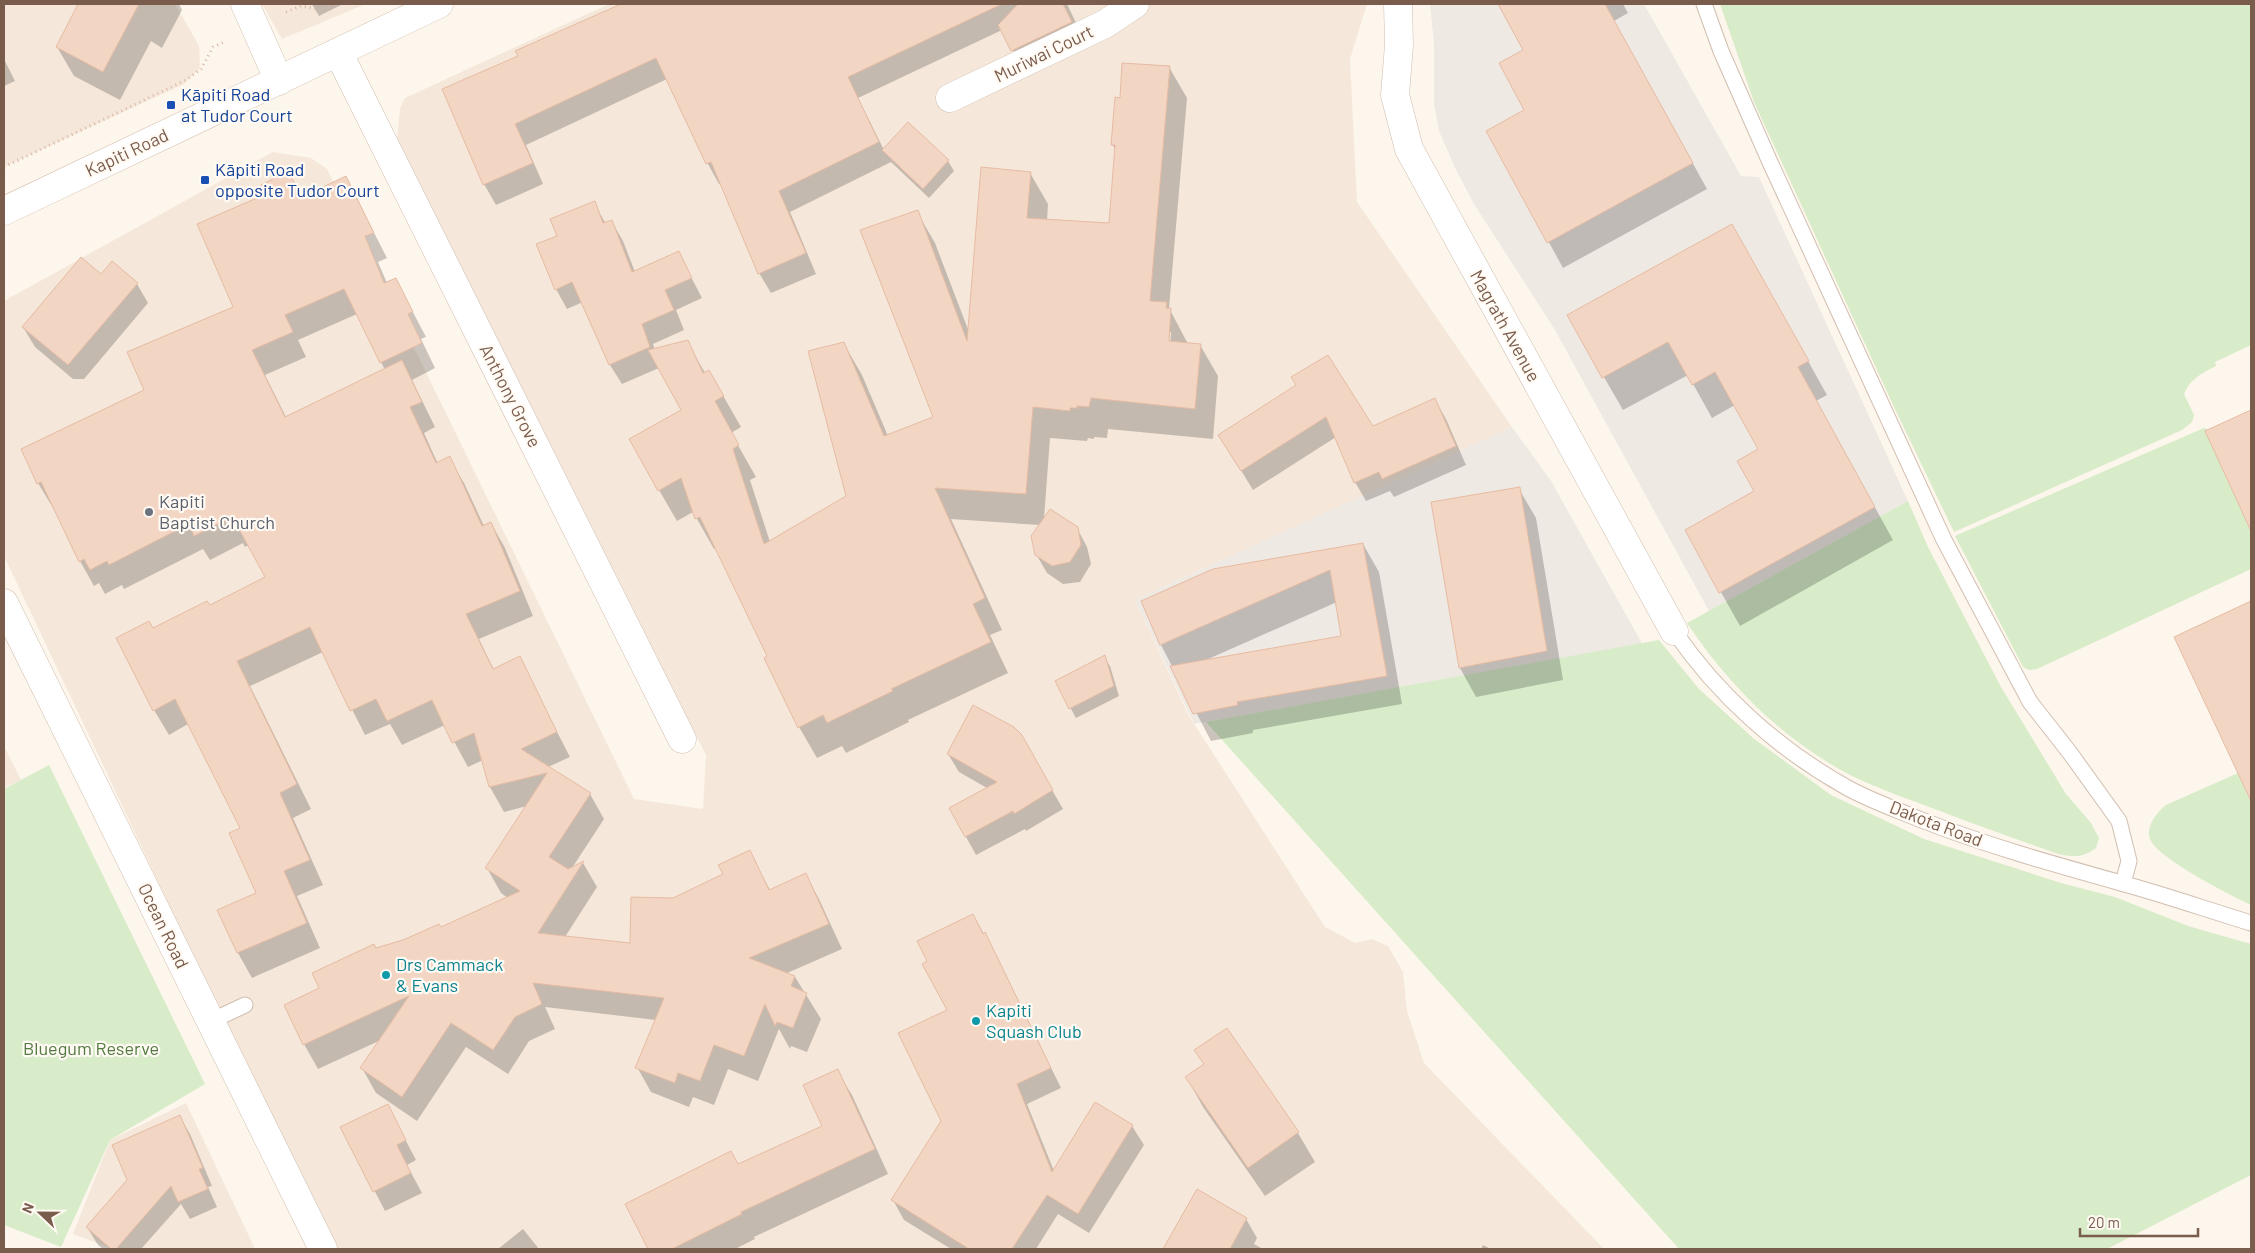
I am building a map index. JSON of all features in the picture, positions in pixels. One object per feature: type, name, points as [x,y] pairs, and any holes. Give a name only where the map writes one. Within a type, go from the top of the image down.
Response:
[{"type":"street","points":[[245,4],[279,81]]},
{"type":"street","name":"Kapiti Road","points":[[4,211],[439,4]]},
{"type":"street","name":"Muriwai Court","points":[[950,98],[1106,24],[1135,4]]},
{"type":"street","name":"Magrath Avenue","points":[[1398,4],[1399,45],[1395,95],[1409,149],[1674,631]]},
{"type":"street","name":"Anthony Grove","points":[[338,52],[682,739]]},
{"type":"street","name":"Ocean Road","points":[[4,603],[323,1249]]},
{"type":"lane","points":[[1704,4],[1721,50],[1769,160],[1944,540],[2030,702],[2076,760],[2119,822],[2129,860],[2123,883]]},
{"type":"lane","name":"Dakota Road","points":[[1674,631],[1704,671],[1746,714],[1777,742],[1848,788],[1926,822],[2011,852],[2123,883],[2251,923]]},
{"type":"lane","points":[[210,1021],[245,1005]]},
{"type":"path","points":[[292,10],[301,6],[318,9],[338,4]]},
{"type":"path","points":[[4,168],[186,80],[201,70],[213,48],[222,44]]},
{"type":"shaded area","points":[[4,4],[175,4],[199,46],[200,68],[184,84],[4,167]]},
{"type":"shaded area","points":[[262,4],[366,4],[282,39]]},
{"type":"shaded area","points":[[609,4],[1367,4],[1350,59],[1357,202],[1512,427],[1135,600],[1189,716],[1325,927],[1355,943],[1372,939],[1388,946],[1403,972],[1407,1011],[1424,1063],[1604,1249],[332,1249],[4,556],[4,301],[273,152],[311,158],[327,169],[634,799],[703,809],[706,755],[397,139],[400,108],[405,98]]},
{"type":"shaded area","points":[[1430,4],[1644,4],[1741,176],[1759,177],[1908,501],[1709,611],[1555,330],[1474,204],[1454,166],[1439,131],[1434,104],[1434,43]]},
{"type":"shaded area","points":[[1512,427],[1551,481],[1643,645],[1194,724],[1135,600]]},
{"type":"shaded area","points":[[4,746],[21,780],[4,788]]},
{"type":"shaded area","points":[[186,1103],[255,1249],[113,1249],[73,1234],[110,1140]]},
{"type":"green space","points":[[1720,4],[2251,4],[2251,345],[2215,362],[2216,366],[2193,380],[2184,394],[2194,415],[2192,422],[2182,430],[1954,532],[1894,407],[1754,102]]},
{"type":"green space","points":[[2204,428],[2208,429],[2206,431],[2251,531],[2251,569],[2037,669],[2029,670],[2023,667],[1955,536]]},
{"type":"green space","points":[[1908,501],[1928,547],[2001,687],[2066,794],[2091,823],[2099,838],[2096,848],[2087,854],[2068,856],[2058,854],[1984,828],[1885,790],[1852,776],[1827,762],[1781,729],[1760,710],[1721,669],[1687,623]]},
{"type":"green space","points":[[1659,640],[1699,689],[1753,738],[1831,795],[1924,839],[2061,883],[2115,897],[2188,926],[2251,944],[2251,1175],[2107,1249],[1679,1249],[1206,722]]},
{"type":"green space","name":"Bluegum Reserve","points":[[49,765],[205,1084],[110,1140],[61,1247],[4,1225],[4,789]]},
{"type":"green space","points":[[2238,773],[2251,802],[2251,905],[2181,867],[2157,849],[2149,836],[2152,821],[2166,805]]},
{"type":"building","points":[[78,4],[139,4],[103,72],[56,47]]},
{"type":"building","points":[[621,4],[1002,4],[848,77],[879,142],[779,191],[806,253],[758,274],[711,162],[706,164],[656,58],[515,124],[533,163],[483,185],[442,89],[518,56],[515,51]]},
{"type":"building","points":[[1018,4],[1063,4],[1072,22],[1011,51],[998,25]]},
{"type":"building","points":[[1498,4],[1605,4],[1693,163],[1547,243],[1486,131],[1524,110],[1499,63],[1523,50]]},
{"type":"building","points":[[1122,63],[1170,66],[1150,301],[1167,302],[1166,308],[1171,308],[1169,341],[1201,344],[1195,409],[1091,398],[1089,407],[1077,406],[1077,408],[1070,408],[1070,411],[1033,407],[1026,494],[935,488],[985,598],[973,604],[991,642],[891,689],[893,691],[827,723],[823,715],[798,728],[764,658],[767,656],[700,517],[695,519],[681,478],[658,491],[629,439],[681,410],[648,350],[688,340],[703,373],[709,370],[724,396],[715,401],[739,445],[733,449],[764,544],[846,496],[808,351],[844,342],[884,436],[933,417],[860,230],[918,210],[967,341],[981,167],[1031,172],[1027,218],[1109,223],[1115,145],[1111,145],[1115,97],[1120,98]]},
{"type":"building","points":[[908,122],[949,160],[923,189],[882,150]]},
{"type":"building","points":[[288,171],[302,197],[346,176],[374,233],[365,236],[384,283],[396,278],[413,312],[408,314],[422,343],[380,363],[344,289],[285,315],[293,332],[252,350],[285,417],[402,360],[422,402],[410,407],[436,463],[450,456],[482,526],[491,522],[520,591],[466,614],[493,669],[520,656],[557,732],[521,749],[591,793],[549,857],[568,869],[584,861],[538,933],[630,943],[631,897],[673,898],[723,874],[718,865],[750,850],[769,890],[806,873],[829,924],[749,958],[795,976],[791,986],[807,993],[793,1028],[777,1022],[775,1026],[765,1004],[744,1056],[714,1045],[700,1081],[678,1073],[675,1083],[635,1068],[664,998],[533,983],[542,1004],[515,1017],[493,1050],[451,1023],[402,1097],[360,1068],[409,996],[303,1045],[284,1005],[319,988],[312,973],[374,944],[376,948],[403,940],[439,924],[441,927],[520,891],[485,868],[547,773],[489,787],[474,733],[452,743],[432,700],[387,721],[376,699],[350,711],[310,627],[237,661],[297,784],[280,793],[310,860],[284,871],[307,923],[237,953],[217,910],[256,893],[229,833],[240,828],[175,699],[153,711],[116,638],[149,621],[153,628],[207,601],[210,605],[265,577],[234,520],[230,523],[228,519],[194,536],[189,524],[109,565],[107,561],[90,570],[84,559],[79,562],[41,482],[37,484],[21,449],[144,390],[127,352],[233,307],[197,224],[266,194],[261,185]]},
{"type":"building","points":[[595,201],[603,223],[612,220],[632,272],[679,251],[692,278],[665,290],[674,310],[642,324],[650,347],[609,365],[572,282],[555,290],[536,244],[557,236],[550,219]]},
{"type":"building","points":[[1732,224],[1809,361],[1798,367],[1875,507],[1719,593],[1685,530],[1754,491],[1737,461],[1758,449],[1715,372],[1692,385],[1668,342],[1602,378],[1567,315]]},
{"type":"building","points":[[81,257],[101,274],[112,261],[138,283],[68,365],[22,327]]},
{"type":"building","points":[[1328,355],[1373,426],[1435,398],[1456,446],[1382,479],[1379,472],[1354,483],[1326,417],[1241,471],[1218,435],[1296,385],[1291,377]]},
{"type":"building","points":[[2251,410],[2251,531],[2205,431]]},
{"type":"building","points":[[1520,487],[1547,651],[1459,668],[1431,502]]},
{"type":"building","points":[[1050,509],[1078,527],[1081,545],[1070,562],[1052,566],[1035,555],[1031,536]]},
{"type":"building","points":[[1363,543],[1387,676],[1237,702],[1238,705],[1193,714],[1170,666],[1341,636],[1330,570],[1160,645],[1141,601],[1213,569]]},
{"type":"building","points":[[2251,601],[2251,801],[2174,637]]},
{"type":"building","points":[[1105,655],[1114,686],[1069,709],[1055,681]]},
{"type":"building","points":[[973,705],[1014,727],[1022,735],[1053,790],[1014,814],[1013,811],[965,837],[949,808],[997,782],[947,754]]},
{"type":"building","points":[[973,914],[983,934],[985,932],[1051,1068],[1017,1084],[1052,1172],[1095,1102],[1133,1125],[1078,1214],[1047,1195],[1012,1249],[969,1249],[891,1200],[941,1121],[898,1033],[947,1010],[922,964],[927,961],[917,941]]},
{"type":"building","points":[[1227,1028],[1299,1132],[1248,1168],[1185,1077],[1204,1064],[1194,1050]]},
{"type":"building","points":[[838,1069],[875,1149],[741,1212],[742,1214],[672,1249],[648,1249],[625,1204],[731,1151],[738,1164],[822,1126],[803,1085]]},
{"type":"building","points":[[388,1104],[406,1140],[397,1145],[411,1173],[373,1192],[340,1127]]},
{"type":"building","points":[[180,1115],[203,1168],[199,1169],[208,1189],[178,1202],[171,1186],[116,1249],[111,1249],[86,1227],[127,1180],[112,1145]]},
{"type":"building","points":[[1197,1189],[1247,1218],[1230,1249],[1163,1249]]},
{"type":"place","name":"Kāpiti Road at Tudor Court","points":[[171,105]]},
{"type":"place","name":"Kāpiti Road opposite Tudor Court","points":[[205,180]]},
{"type":"place","name":"Kapiti Baptist Church","points":[[149,512]]},
{"type":"place","name":"Drs Cammack & Evans","points":[[386,975]]},
{"type":"place","name":"Kapiti Squash Club","points":[[976,1021]]}]
